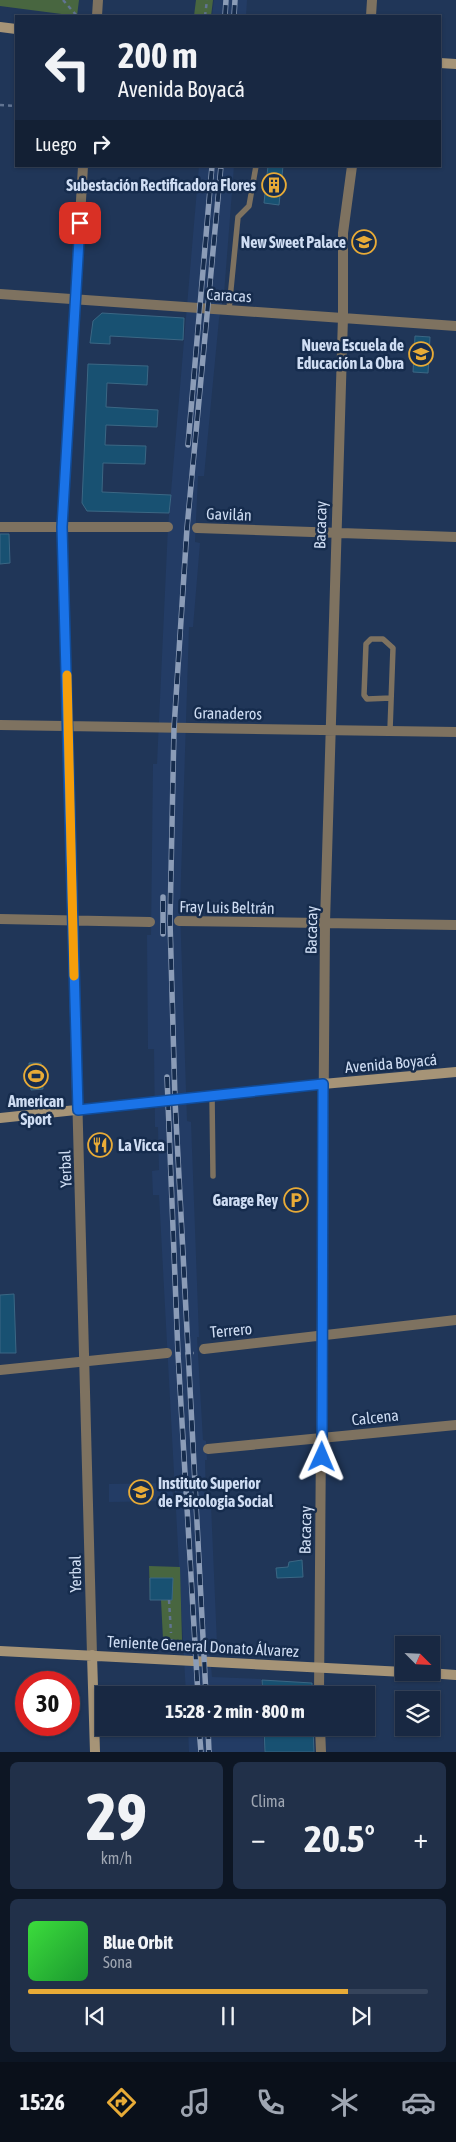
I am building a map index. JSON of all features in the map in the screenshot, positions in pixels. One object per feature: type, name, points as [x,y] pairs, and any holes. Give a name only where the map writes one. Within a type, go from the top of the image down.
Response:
[{"type":"street","points":[[96,15],[98,0]]},
{"type":"street","points":[[371,15],[372,0]]},
{"type":"street","points":[[0,27],[15,29]]},
{"type":"street","points":[[441,63],[456,64]]},
{"type":"street","name":"Yerbal","points":[[83,167],[62,527],[95,1752]]},
{"type":"street","name":"Bacacay","points":[[319,1686],[326,923],[335,533],[343,317],[343,233],[352,167]]},
{"type":"street","name":"Caracas","points":[[0,294],[456,326]]},
{"type":"street","points":[[0,528],[168,527]]},
{"type":"street","name":"Gavilán","points":[[197,528],[456,537]]},
{"type":"street","name":"Granaderos","points":[[0,725],[456,732]]},
{"type":"street","points":[[0,919],[150,922]]},
{"type":"street","name":"Fray Luis Beltrán","points":[[179,922],[456,925]]},
{"type":"street","name":"Avenida Boyacá","points":[[0,1118],[456,1072]]},
{"type":"street","name":"Terrero","points":[[200,1348],[456,1320]]},
{"type":"street","points":[[0,1370],[167,1353]]},
{"type":"street","name":"Calcena","points":[[208,1449],[456,1425]]},
{"type":"street","name":"Teniente General Donato Álvarez","points":[[0,1650],[395,1671]]},
{"type":"street","points":[[440,1674],[456,1675]]},
{"type":"street","points":[[320,1736],[321,1752]]},
{"type":"lane","points":[[229,309],[238,217],[249,206],[256,167]]},
{"type":"lane","points":[[390,730],[393,648],[383,639],[372,639],[366,644],[364,695],[367,699],[391,698]]},
{"type":"lane","points":[[212,1096],[213,1176]]},
{"type":"path","points":[[63,0],[76,15]]},
{"type":"path","points":[[205,15],[207,0]]},
{"type":"path","points":[[0,105],[15,106]]},
{"type":"path","name":"Terrero","points":[[167,1353],[196,1353],[200,1348]]},
{"type":"path","points":[[169,1600],[171,1633]]},
{"type":"shaded area","points":[[214,0],[247,0],[246,15],[212,15]]},
{"type":"shaded area","points":[[199,167],[234,167],[224,294],[219,319],[204,476],[198,476],[195,542],[200,543],[193,627],[189,627],[180,908],[187,1121],[191,1122],[199,1337],[197,1337],[203,1440],[206,1441],[206,1504],[211,1505],[217,1644],[209,1643],[212,1677],[261,1679],[261,1686],[186,1686],[159,1195],[153,1195],[152,1171],[159,1170],[158,1127],[155,1127],[154,1049],[148,1049],[147,935],[151,935],[153,764],[157,764],[168,527]]},
{"type":"shaded area","name":"Instituto Superior de Psicologia Social","points":[[172,1483],[173,1501],[109,1502],[109,1484]]},
{"type":"shaded area","points":[[188,1736],[263,1736],[264,1752],[189,1752]]},
{"type":"green space","points":[[0,0],[79,0],[77,15],[0,6]]},
{"type":"green space","points":[[196,0],[213,0],[211,15],[194,15]]},
{"type":"green space","points":[[149,1566],[180,1567],[182,1640],[163,1639],[161,1600],[150,1600]]},
{"type":"building","name":"Subestación Rectificadora Flores","points":[[268,167],[283,167],[279,205],[264,203]]},
{"type":"building","points":[[102,313],[184,318],[183,340],[110,336],[110,344],[90,343],[93,321]]},
{"type":"building","name":"Nueva Escuela de Educación La Obra","points":[[415,336],[430,337],[428,373],[413,372]]},
{"type":"building","points":[[88,364],[148,366],[147,385],[107,383],[106,407],[158,410],[157,427],[106,425],[105,445],[146,446],[145,464],[103,463],[102,492],[171,495],[169,513],[87,511],[82,503]]},
{"type":"building","points":[[0,534],[9,534],[10,563],[0,564]]},
{"type":"building","name":"American Sport","points":[[29,1063],[41,1063],[43,1089],[31,1090]]},
{"type":"building","points":[[14,1294],[16,1353],[0,1353],[0,1295]]},
{"type":"building","points":[[302,1560],[303,1577],[277,1578],[276,1568],[288,1567],[289,1562]]},
{"type":"building","points":[[150,1578],[173,1578],[172,1600],[150,1600]]},
{"type":"building","points":[[262,1680],[312,1683],[312,1686],[262,1686]]},
{"type":"building","points":[[264,1736],[313,1736],[314,1752],[265,1752]]},
{"type":"railway","points":[[225,15],[226,0]]},
{"type":"railway","points":[[234,15],[235,0]]},
{"type":"railway","points":[[188,445],[212,167]]},
{"type":"railway","points":[[206,1686],[175,1100],[170,921],[174,728],[187,528],[221,167]]},
{"type":"railway","points":[[163,897],[163,934]]},
{"type":"railway","points":[[167,1077],[178,1354],[197,1686]]},
{"type":"railway","points":[[200,1736],[201,1752]]},
{"type":"railway","points":[[208,1736],[209,1752]]},
{"type":"slow traffic","points":[[67,675],[74,976]]},
{"type":"place","name":"Subestación Rectificadora Flores","points":[[274,185]]},
{"type":"place","name":"New Sweet Palace","points":[[364,242]]},
{"type":"place","name":"Nueva Escuela de Educación La Obra","points":[[421,354]]},
{"type":"place","name":"American Sport","points":[[36,1076]]},
{"type":"place","name":"La Vicca","points":[[100,1145]]},
{"type":"place","name":"Garage Rey","points":[[296,1200]]},
{"type":"place","name":"Instituto Superior de Psicologia Social","points":[[141,1492]]},
{"type":"route","points":[[80,223],[62,527],[78,1110],[323,1084],[322,1457]]}]
